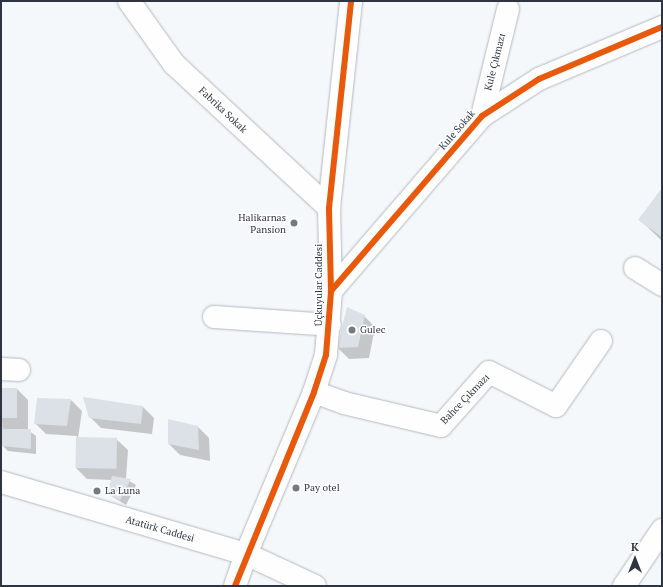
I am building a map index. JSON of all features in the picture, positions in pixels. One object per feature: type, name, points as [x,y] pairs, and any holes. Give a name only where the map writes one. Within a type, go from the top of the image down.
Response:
[{"type":"street","name":"Fabrika Sokak","points":[[129,1],[174,64],[329,208]]},
{"type":"street","name":"Üçkuyular Caddesi","points":[[235,586],[246,554],[314,392],[326,356],[330,325],[329,208],[351,1]]},
{"type":"street","name":"Kule Çıkmazı","points":[[482,116],[508,9]]},
{"type":"street","name":"Kule Sokak","points":[[330,291],[482,116],[539,79],[662,27]]},
{"type":"street","points":[[635,268],[662,285]]},
{"type":"street","points":[[214,317],[330,325]]},
{"type":"street","name":"Bahce Çıkmazı","points":[[314,392],[344,403],[441,426],[489,372],[556,406],[601,341]]},
{"type":"street","name":"Atatürk Caddesi","points":[[1,482],[246,554],[315,586]]},
{"type":"street","points":[[624,586],[662,530]]},
{"type":"building","points":[[662,188],[662,237],[638,220]]},
{"type":"building","name":"Gulec","points":[[347,307],[365,315],[358,347],[337,348]]},
{"type":"building","points":[[1,388],[17,388],[17,418],[1,418]]},
{"type":"building","points":[[83,397],[143,406],[141,424],[89,418]]},
{"type":"building","points":[[37,398],[71,399],[67,426],[34,424]]},
{"type":"building","points":[[168,419],[198,426],[199,450],[168,444]]},
{"type":"building","points":[[1,429],[31,429],[31,449],[2,446]]},
{"type":"building","points":[[76,437],[117,438],[116,469],[75,468]]},
{"type":"building","points":[[112,476],[131,479],[120,500],[107,494]]},
{"type":"cycle path","points":[[235,586],[314,392],[326,355],[331,291],[329,208],[351,1]]},
{"type":"cycle path","points":[[331,291],[482,116],[539,79],[662,27]]},
{"type":"place","name":"Halikarnas Pansion","points":[[294,223]]},
{"type":"place","name":"Gulec","points":[[352,330]]},
{"type":"place","name":"Pay otel","points":[[296,488]]},
{"type":"place","name":"La Luna","points":[[97,491]]}]
